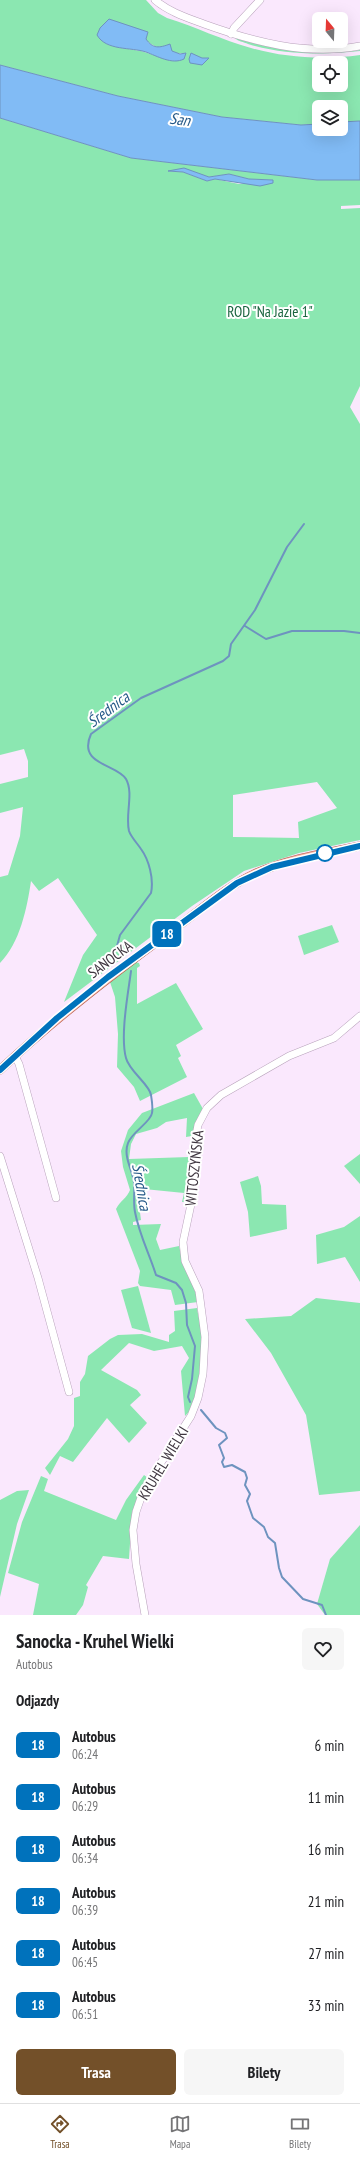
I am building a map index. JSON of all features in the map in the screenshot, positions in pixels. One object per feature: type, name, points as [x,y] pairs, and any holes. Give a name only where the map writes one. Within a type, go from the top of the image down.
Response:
[{"type":"main road","name":"SANOCKA","points":[[0,1070],[57,1018],[119,969],[237,883],[272,867],[360,846]]},
{"type":"street","points":[[155,0],[188,18],[232,34],[283,47],[333,49],[360,46]]},
{"type":"street","points":[[232,34],[234,28],[260,0]]},
{"type":"street","name":"WITOSZYŃSKA","points":[[205,1360],[205,1337],[198,1291],[186,1261],[183,1242],[193,1195],[194,1146],[198,1125],[207,1108],[221,1095],[289,1056],[334,1038],[360,1016]]},
{"type":"street","points":[[15,1056],[19,1064],[56,1198]]},
{"type":"street","points":[[0,1156],[38,1278],[69,1392]]},
{"type":"street","name":"KRUHEL WIELKI","points":[[145,1615],[139,1588],[134,1544],[136,1512],[144,1489],[191,1416],[198,1398],[205,1360]]},
{"type":"green space","points":[[0,0],[146,0],[158,13],[167,18],[230,41],[277,54],[312,58],[312,92],[348,92],[348,57],[360,55],[360,121],[348,122],[348,100],[312,100],[312,124],[301,125],[222,117],[118,96],[0,65]],"holes":[[[148,32],[145,39],[153,45],[170,52],[186,53],[173,61],[141,51],[107,44]]]},
{"type":"green space","points":[[235,38],[281,49],[328,53],[290,52],[262,48],[239,41]]},
{"type":"green space","points":[[360,50],[332,53],[328,53]]},
{"type":"green space","name":"ROD \"Na Jazie 1\"","points":[[0,118],[131,158],[317,180],[360,180],[360,205],[341,206],[341,209],[360,208],[360,386],[350,407],[360,424],[360,840],[299,853],[244,871],[192,906],[64,1002],[83,955],[97,935],[58,878],[39,891],[31,881],[22,925],[13,946],[0,963],[0,877],[8,875],[20,836],[23,807],[0,813],[0,784],[28,777],[28,761],[24,749],[0,755]],"holes":[[[187,170],[209,177],[229,174],[249,179],[273,180],[239,184],[215,179],[207,181],[183,172],[168,171]],[[317,782],[337,808],[298,822],[299,838],[233,837],[233,795]]]},
{"type":"green space","points":[[332,925],[339,942],[304,955],[298,936]]},
{"type":"green space","points":[[135,962],[139,963],[140,966],[137,968],[137,1004],[176,983],[203,1029],[176,1045],[181,1056],[178,1058],[187,1077],[140,1101],[134,1087],[117,1067],[118,1034],[115,997],[110,982]]},
{"type":"green space","points":[[194,1093],[203,1109],[195,1124],[192,1136],[186,1137],[187,1118],[166,1122],[157,1128],[136,1134],[131,1144],[129,1159],[189,1157],[191,1192],[189,1202],[182,1202],[184,1193],[144,1189],[139,1205],[141,1220],[133,1222],[133,1225],[161,1224],[156,1239],[160,1250],[179,1246],[198,1302],[175,1305],[171,1290],[140,1286],[138,1283],[140,1271],[116,1209],[130,1190],[123,1167],[121,1151],[128,1130],[142,1113]]},
{"type":"green space","points":[[360,1154],[360,1184],[344,1166]]},
{"type":"green space","points":[[258,1176],[261,1186],[262,1204],[286,1205],[287,1229],[250,1237],[248,1212],[240,1182]]},
{"type":"green space","points":[[360,1216],[360,1282],[345,1257],[317,1264],[316,1235],[344,1227]]},
{"type":"green space","points":[[138,1286],[151,1333],[132,1328],[121,1290]]},
{"type":"green space","points":[[316,1298],[360,1303],[360,1491],[319,1495],[306,1415],[271,1353],[245,1319],[291,1316]]},
{"type":"green space","points":[[197,1308],[204,1348],[199,1385],[190,1411],[185,1416],[181,1371],[189,1358],[182,1346],[154,1351],[129,1343],[101,1370],[137,1390],[141,1395],[130,1405],[147,1423],[129,1443],[107,1418],[73,1462],[60,1456],[50,1475],[45,1468],[68,1439],[74,1426],[74,1398],[80,1396],[80,1382],[85,1374],[88,1356],[110,1339],[118,1335],[142,1334],[169,1342],[169,1335],[175,1331],[174,1311]]},
{"type":"green space","points":[[144,1475],[148,1478],[132,1512],[129,1559],[103,1556],[86,1585],[88,1587],[83,1605],[76,1615],[33,1615],[39,1584],[8,1573],[22,1522],[41,1476],[48,1479],[44,1491],[116,1520],[126,1500]]},
{"type":"green space","points":[[29,1490],[17,1524],[0,1597],[0,1500],[17,1491]]},
{"type":"green space","points":[[360,1525],[360,1615],[325,1615],[317,1604],[330,1559]]},
{"type":"water","points":[[109,19],[148,32],[146,39],[151,45],[159,47],[170,44],[172,51],[180,54],[186,53],[184,59],[175,61],[160,58],[140,50],[119,48],[106,44],[97,35],[100,28]]},
{"type":"water","points":[[191,53],[202,58],[209,58],[202,65],[190,63],[189,59]]},
{"type":"water","name":"San","points":[[0,65],[118,96],[222,117],[301,125],[312,124],[312,136],[348,136],[348,122],[360,121],[360,180],[317,180],[131,158],[0,118]]},
{"type":"water","points":[[184,168],[209,177],[229,174],[249,179],[273,180],[273,183],[260,186],[215,179],[207,181],[183,172],[168,171]]},
{"type":"waterway","name":"Średnica","points":[[121,955],[117,946],[120,935],[151,893],[152,882],[144,853],[129,831],[129,791],[126,779],[115,770],[94,758],[89,752],[88,744],[91,734],[141,698],[223,661],[229,656],[231,644],[255,610],[287,547],[304,524]]},
{"type":"waterway","name":"Średnica","points":[[245,626],[266,639],[292,631],[344,631],[360,633]]},
{"type":"waterway","name":"Średnica","points":[[131,971],[125,1015],[124,1049],[126,1058],[131,1068],[150,1091],[152,1113],[148,1120],[130,1139],[127,1148],[127,1158],[134,1182],[135,1212],[156,1275],[176,1283],[182,1290],[186,1303],[187,1325],[195,1346],[192,1379],[188,1397],[190,1402]]},
{"type":"waterway","name":"Średnica","points":[[201,1410],[216,1428],[225,1433],[227,1438],[219,1445],[224,1458],[222,1462],[224,1467],[232,1465],[245,1472],[247,1478],[245,1485],[250,1494],[247,1501],[253,1518],[264,1527],[268,1537],[275,1543],[282,1577],[303,1599],[322,1605],[326,1615]]},
{"type":"bus line","name":"18","points":[[0,1070],[57,1018],[108,977],[237,883],[262,870],[300,859],[360,846]]}]
